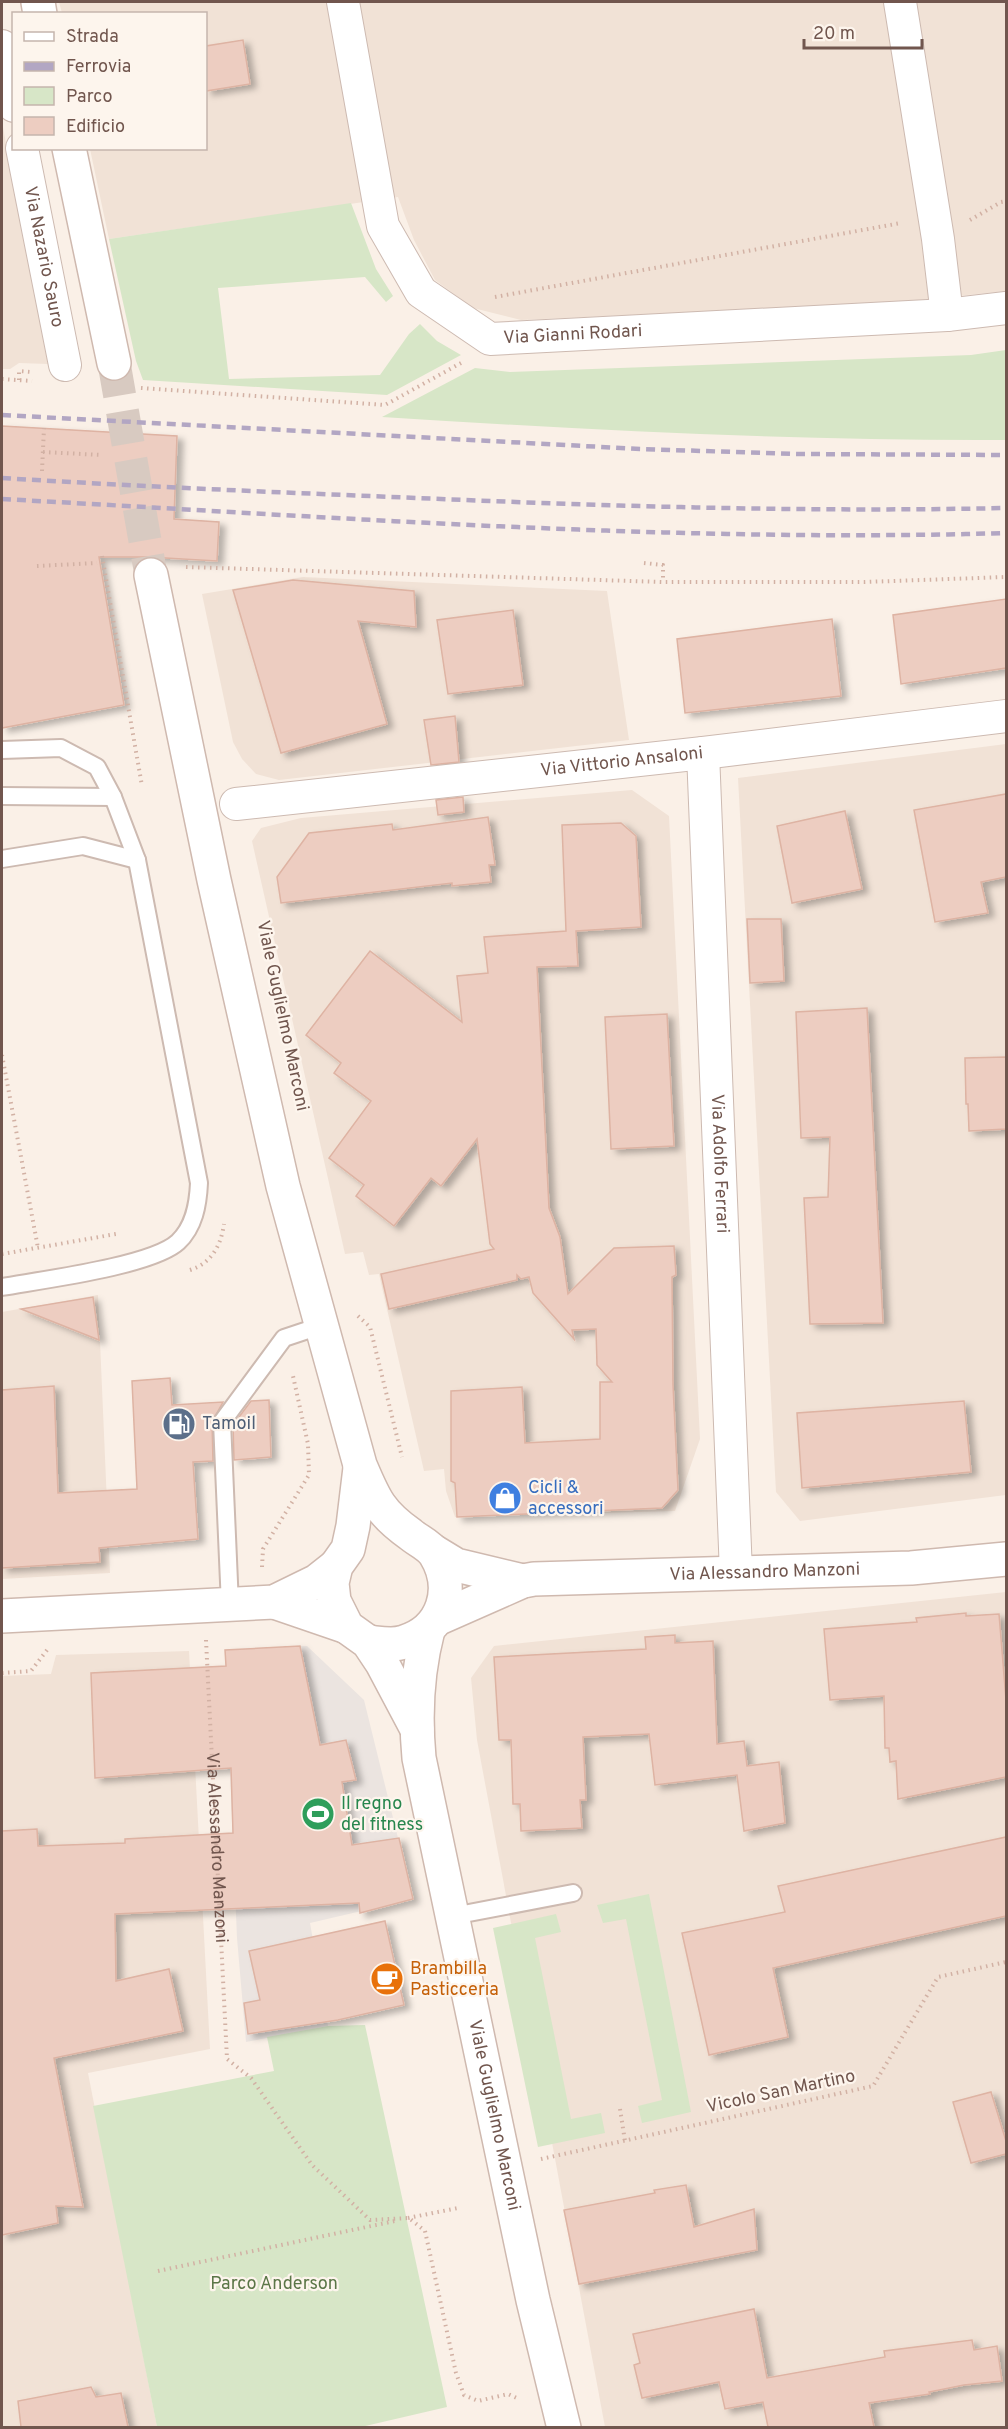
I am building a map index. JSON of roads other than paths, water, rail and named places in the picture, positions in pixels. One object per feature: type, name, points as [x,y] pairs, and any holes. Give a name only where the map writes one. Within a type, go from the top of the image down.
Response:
[{"type":"street","name":"Via Gianni Rodari","points":[[343,2],[383,226],[422,292],[490,339],[947,315],[1006,308]]},
{"type":"street","points":[[900,2],[938,239],[947,315]]},
{"type":"street","points":[[2,46],[12,96]]},
{"type":"street","name":"Via Nazario Sauro","points":[[22,150],[52,373]]},
{"type":"street","points":[[69,150],[124,375]]},
{"type":"street","name":"Viale Guglielmo Marconi","points":[[151,575],[212,868],[276,1152],[360,1465]]},
{"type":"street","name":"Via Vittorio Ansaloni","points":[[236,804],[703,753],[1006,716]]},
{"type":"street","name":"Via Adolfo Ferrari","points":[[703,753],[736,1572]]},
{"type":"street","points":[[268,1603],[357,1634],[402,1643],[433,1625],[446,1589],[443,1569],[422,1543],[376,1503],[360,1465]]},
{"type":"street","points":[[360,1465],[353,1526],[332,1583],[334,1601],[357,1634],[382,1663],[417,1729]]},
{"type":"street","points":[[2,1616],[268,1603],[317,1581],[366,1536],[389,1531],[422,1543]]},
{"type":"street","name":"Via Alessandro Manzoni","points":[[422,1543],[456,1565],[523,1581],[736,1572],[911,1568],[1006,1559]]},
{"type":"street","name":"Via Alessandro Manzoni","points":[[433,1625],[523,1581]]},
{"type":"street","name":"Viale Guglielmo Marconi","points":[[433,1625],[420,1660],[417,1729],[419,1758],[533,2301],[564,2427]]},
{"type":"lane","points":[[2,750],[61,748],[97,767],[113,797],[137,860],[199,1183],[197,1208],[187,1231],[179,1241],[158,1254],[130,1262],[2,1287]]},
{"type":"lane","points":[[2,796],[113,797]]},
{"type":"lane","points":[[2,859],[83,846],[137,860]]},
{"type":"lane","points":[[230,1605],[222,1422],[284,1338],[323,1325]]},
{"type":"lane","points":[[453,1916],[573,1893]]},
{"type":"tunnel","points":[[114,363],[151,575]]},
{"type":"railway","points":[[2,415],[640,449],[798,454],[1006,455]]},
{"type":"railway","points":[[2,478],[221,490],[582,504],[794,509],[1006,508]]},
{"type":"railway","points":[[2,499],[504,527],[755,534],[1006,533]]},
{"type":"place","name":"Tamoil","points":[[179,1424]]},
{"type":"place","name":"Cicli & accessori","points":[[505,1498]]},
{"type":"place","name":"Il regno del fitness","points":[[318,1814]]},
{"type":"place","name":"Brambilla Pasticceria","points":[[387,1979]]},
{"type":"park label","name":"Parco Anderson","points":[[274,2284]]}]
